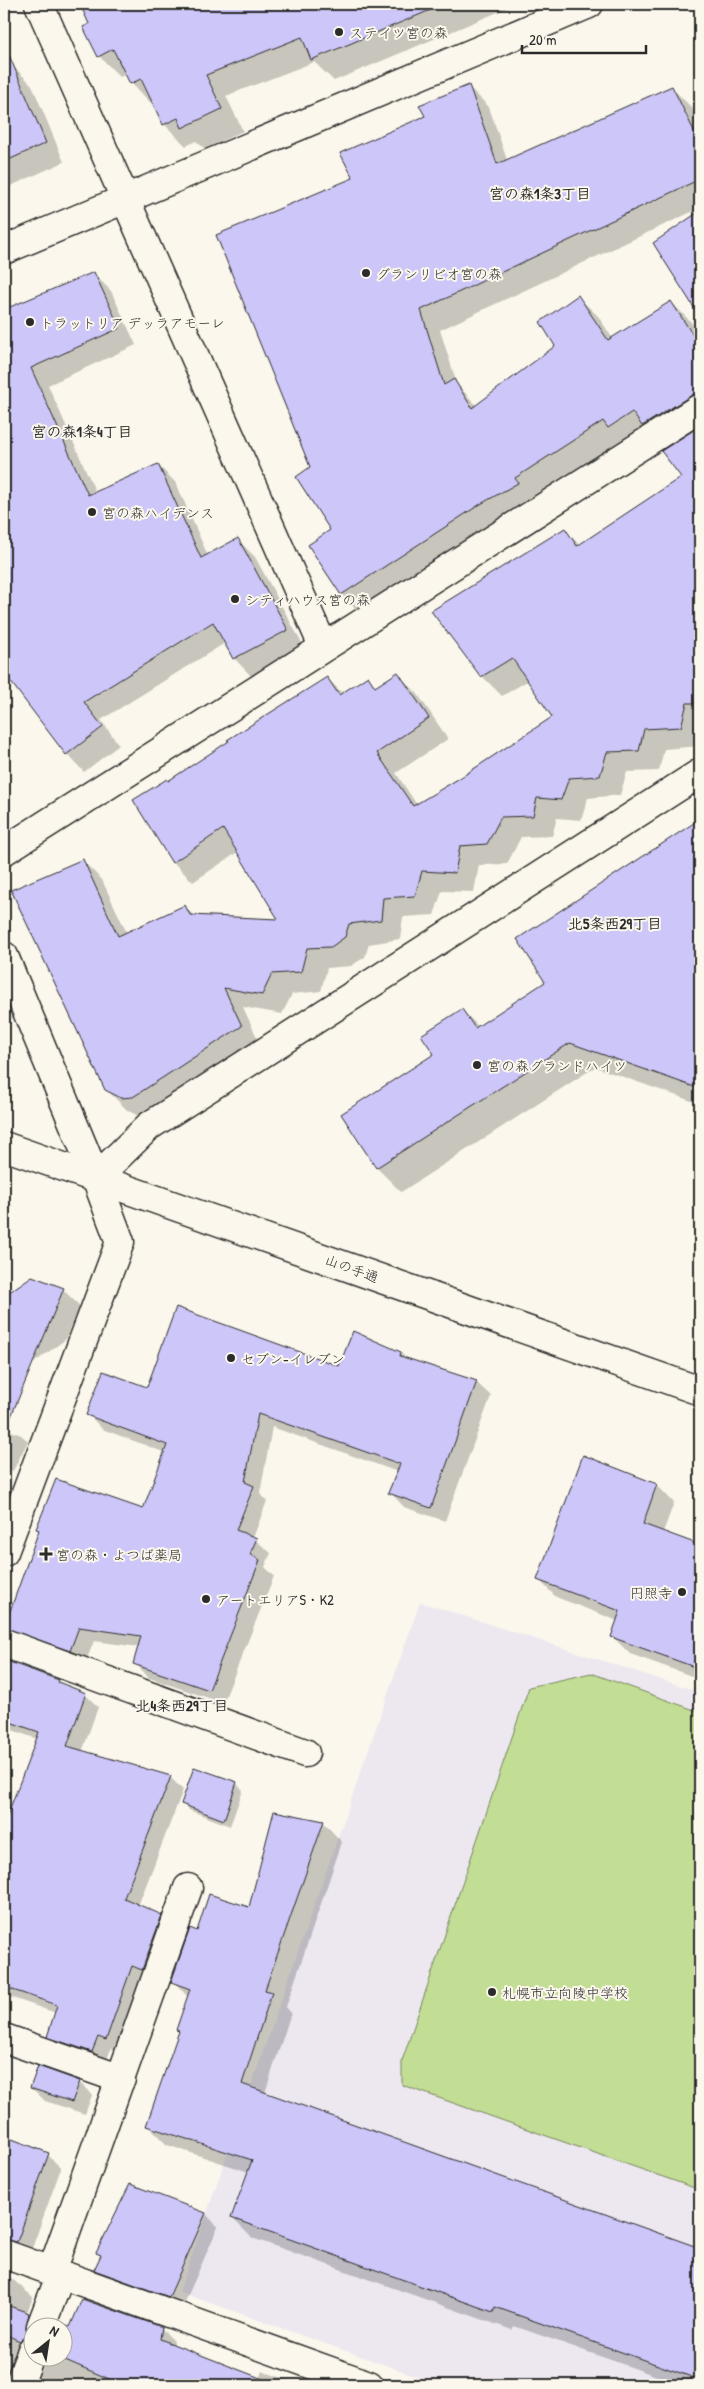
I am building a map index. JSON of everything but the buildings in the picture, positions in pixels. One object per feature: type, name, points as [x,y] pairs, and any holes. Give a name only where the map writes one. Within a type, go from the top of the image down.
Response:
[{"type":"street","points":[[39,4],[323,646]]},
{"type":"street","points":[[4,250],[589,4]]},
{"type":"street","points":[[4,851],[323,646],[700,408]]},
{"type":"street","points":[[96,1178],[149,1126],[700,773]]},
{"type":"street","points":[[4,956],[96,1178],[120,1242],[4,1552]]},
{"type":"street","name":"山の手通","points":[[4,1146],[700,1391]]},
{"type":"street","points":[[4,1643],[306,1753]]},
{"type":"street","points":[[44,2316],[56,2273],[121,2079],[188,1888]]},
{"type":"street","points":[[4,2038],[121,2079]]},
{"type":"street","points":[[4,2254],[369,2385]]},
{"type":"street","points":[[19,2385],[26,2366]]},
{"type":"shaded area","name":"札幌市立向陵中学校","points":[[420,1602],[700,1692],[700,2385],[442,2385],[179,2292]]},
{"type":"green space","points":[[591,1673],[700,1712],[700,2190],[402,2085],[402,2061],[529,1687]]},
{"type":"place","name":"ステイツ宮の森","points":[[339,32]]},
{"type":"place","name":"グランリビオ宮の森","points":[[366,273]]},
{"type":"place","name":"トラットリア デッラアモーレ","points":[[30,322]]},
{"type":"place","name":"宮の森ハイデンス","points":[[92,512]]},
{"type":"place","name":"シティハウス宮の森","points":[[235,599]]},
{"type":"place","name":"宮の森グランドハイツ","points":[[477,1065]]},
{"type":"place","name":"セブン-イレブン","points":[[231,1358]]},
{"type":"place","name":"宮の森・よつば薬局","points":[[46,1554]]},
{"type":"place","name":"円照寺","points":[[682,1592]]},
{"type":"place","name":"アートエリアS・K2","points":[[206,1599]]},
{"type":"place","name":"札幌市立向陵中学校","points":[[492,1992]]},
{"type":"district","name":"宮の森1条3丁目","points":[[540,193]]},
{"type":"district","name":"宮の森1条4丁目","points":[[82,431]]},
{"type":"district","name":"北5条西29丁目","points":[[615,923]]},
{"type":"district","name":"北4条西29丁目","points":[[182,1705]]}]
